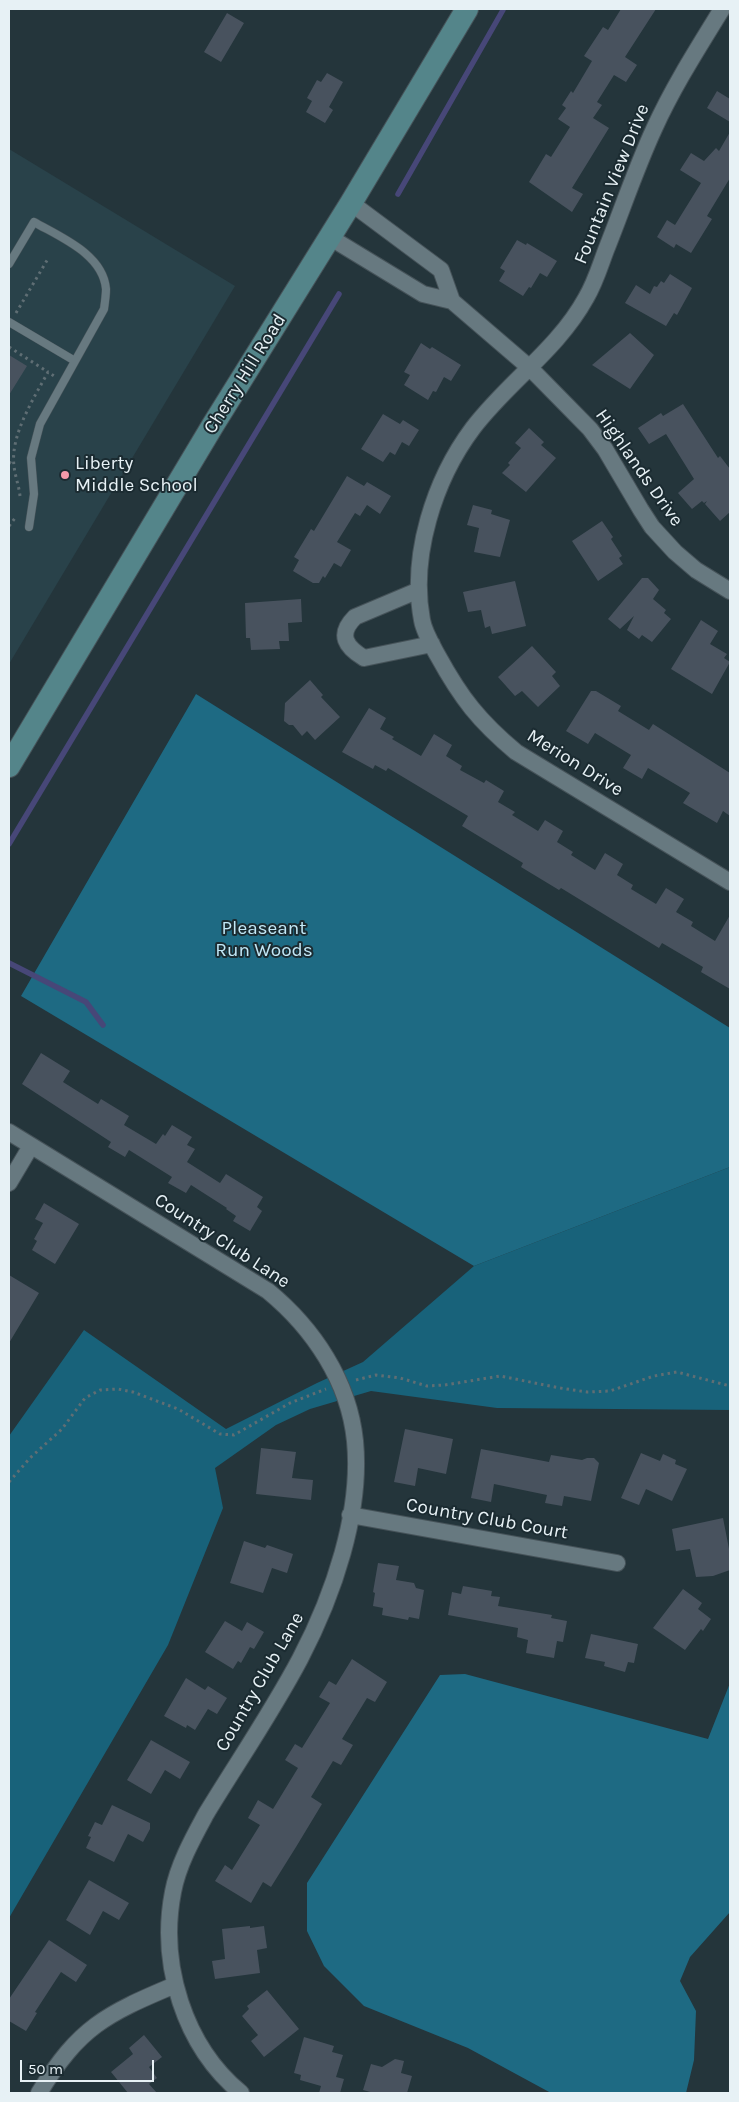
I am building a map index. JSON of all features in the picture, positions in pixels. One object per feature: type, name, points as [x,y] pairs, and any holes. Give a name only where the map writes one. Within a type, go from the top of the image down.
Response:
[{"type":"main road","name":"Cherry Hill Road","points":[[9,766],[214,425],[352,204],[467,9]]},
{"type":"street","name":"Fountain View Drive","points":[[530,368],[566,329],[587,296],[653,130],[674,88],[722,9]]},
{"type":"street","name":"Highlands Drive","points":[[352,204],[441,270],[452,301]]},
{"type":"street","name":"Highlands Drive","points":[[330,238],[423,294],[452,301],[530,368],[590,429],[640,510],[675,552],[696,570],[730,590]]},
{"type":"street","name":"Merion Drive","points":[[530,368],[474,428],[457,451],[443,476],[432,505],[425,539],[419,590],[422,622],[432,644],[467,704],[490,730],[516,752],[730,882]]},
{"type":"street","points":[[419,590],[355,617],[347,625],[344,637],[351,650],[364,658],[432,644]]},
{"type":"street","name":"Country Club Lane","points":[[9,1132],[268,1291],[300,1320],[328,1360],[349,1412],[355,1439],[356,1467],[350,1515],[335,1576],[322,1612],[304,1651],[206,1814],[182,1864],[173,1890],[170,1917],[170,1951],[175,1985],[187,2020],[197,2040],[209,2059],[241,2093]]},
{"type":"street","points":[[9,1183],[31,1146]]},
{"type":"street","name":"Country Club Court","points":[[350,1515],[617,1563]]},
{"type":"street","points":[[38,2093],[69,2048],[91,2027],[127,2005],[175,1985]]},
{"type":"lane","points":[[9,264],[34,222],[88,255],[100,269],[106,288],[104,309],[40,424],[31,458],[34,494],[30,527]]},
{"type":"lane","points":[[9,322],[75,361]]},
{"type":"path","points":[[14,315],[49,257]]},
{"type":"path","points":[[9,347],[48,372]]},
{"type":"path","points":[[9,462],[14,465]]},
{"type":"path","points":[[9,526],[15,518],[18,520]]},
{"type":"shaded area","name":"Liberty Middle School","points":[[9,149],[235,286],[9,664]]},
{"type":"shaded area","points":[[730,1167],[730,1410],[497,1408],[371,1391],[310,1409],[276,1425],[215,1468],[223,1508],[168,1645],[9,1918],[9,1436],[84,1330],[226,1429],[363,1362],[474,1266]]},
{"type":"green space","name":"Pleaseant Run Woods","points":[[196,694],[730,1028],[730,1167],[474,1266],[21,996]]},
{"type":"green space","points":[[465,1674],[708,1739],[730,1683],[730,1912],[690,1957],[680,1981],[696,2011],[694,2060],[686,2093],[551,2093],[468,2048],[364,2006],[324,1966],[307,1931],[307,1883],[440,1675]]},
{"type":"building","points":[[621,9],[656,9],[625,57],[637,65],[626,82],[614,75],[597,102],[602,105],[593,118],[609,128],[572,188],[583,194],[572,212],[529,182],[546,154],[551,157],[570,127],[558,119],[566,108],[562,105],[571,91],[573,93],[592,61],[584,56],[603,27],[608,30]]},
{"type":"building","points":[[227,13],[244,23],[221,62],[204,52]]},
{"type":"building","points":[[327,73],[343,82],[329,107],[333,110],[325,123],[306,112],[312,101],[307,98],[317,80],[321,82]]},
{"type":"building","points":[[717,91],[730,99],[730,122],[707,108]]},
{"type":"building","points":[[730,132],[730,178],[707,216],[712,219],[691,253],[676,244],[674,248],[657,237],[667,220],[675,225],[701,183],[680,170],[691,153],[704,161],[716,148],[719,151]]},
{"type":"building","points":[[517,240],[526,245],[527,243],[557,261],[547,277],[540,273],[531,288],[529,287],[523,296],[499,281],[505,271],[500,268]]},
{"type":"building","points":[[670,274],[692,288],[677,315],[674,313],[666,326],[625,303],[636,285],[650,294],[654,286],[657,287],[661,281],[664,283]]},
{"type":"building","points":[[630,333],[654,355],[630,389],[592,365]]},
{"type":"building","points":[[421,343],[430,349],[432,347],[461,365],[451,381],[444,377],[436,392],[433,391],[428,400],[404,385],[410,375],[404,372]]},
{"type":"building","points":[[9,355],[27,366],[9,395]]},
{"type":"building","points":[[683,404],[718,458],[720,456],[730,469],[730,512],[720,521],[705,504],[707,501],[704,503],[702,501],[692,509],[678,493],[694,479],[666,434],[649,444],[638,428],[661,413],[663,416]]},
{"type":"building","points":[[383,414],[400,424],[403,420],[419,430],[409,446],[402,442],[395,455],[390,452],[383,462],[361,449]]},
{"type":"building","points":[[529,428],[544,442],[541,445],[556,458],[526,492],[502,473],[510,465],[508,463],[521,448],[515,443]]},
{"type":"building","points":[[347,476],[364,486],[367,482],[391,496],[380,514],[367,505],[360,516],[355,513],[337,542],[351,550],[341,567],[334,563],[325,578],[323,576],[319,583],[313,583],[293,571],[299,560],[294,557],[311,529],[314,531]]},
{"type":"building","points":[[473,505],[492,510],[491,514],[510,520],[500,557],[474,552],[479,528],[467,525]]},
{"type":"building","points":[[602,521],[613,537],[611,539],[622,556],[619,558],[623,564],[598,581],[572,541]]},
{"type":"building","points":[[642,578],[648,578],[659,590],[653,599],[666,610],[664,613],[671,619],[652,642],[642,635],[639,639],[627,630],[634,616],[620,629],[608,619]]},
{"type":"building","points":[[515,581],[526,626],[492,634],[490,626],[485,628],[481,610],[468,612],[463,592]]},
{"type":"building","points":[[301,599],[302,622],[288,623],[289,641],[279,641],[280,649],[251,650],[250,638],[246,638],[245,603]]},
{"type":"building","points":[[701,620],[718,631],[710,644],[727,654],[724,658],[730,662],[712,694],[671,669]]},
{"type":"building","points":[[532,646],[556,672],[552,676],[560,686],[538,707],[522,691],[515,696],[498,677]]},
{"type":"building","points":[[310,680],[323,695],[321,697],[340,717],[315,740],[307,731],[302,736],[293,725],[289,725],[284,721],[285,703]]},
{"type":"building","points":[[591,691],[596,691],[621,706],[618,711],[649,730],[653,724],[730,773],[730,816],[723,811],[717,823],[683,803],[690,793],[648,768],[642,779],[623,768],[631,755],[595,733],[588,744],[566,731]]},
{"type":"building","points":[[369,708],[386,718],[380,729],[394,737],[392,739],[421,756],[434,734],[452,745],[446,756],[462,766],[460,770],[484,783],[486,780],[504,791],[498,802],[515,812],[512,815],[538,831],[545,820],[563,831],[557,842],[573,852],[571,855],[595,870],[605,853],[623,864],[617,875],[633,885],[631,889],[656,904],[666,888],[684,899],[676,912],[693,922],[691,926],[715,941],[730,915],[730,989],[701,972],[703,967],[662,943],[659,948],[561,888],[559,890],[521,867],[523,863],[462,826],[468,816],[388,768],[386,771],[375,765],[373,769],[342,752]]},
{"type":"building","points":[[41,1053],[70,1071],[63,1082],[98,1104],[101,1099],[129,1116],[124,1125],[156,1144],[163,1134],[165,1136],[172,1125],[192,1137],[187,1145],[195,1149],[187,1162],[220,1183],[226,1174],[263,1197],[257,1207],[262,1211],[250,1231],[233,1221],[236,1216],[227,1208],[191,1185],[186,1193],[168,1183],[172,1177],[129,1150],[125,1157],[108,1147],[111,1142],[22,1084]]},
{"type":"building","points":[[44,1203],[79,1224],[55,1264],[32,1250],[37,1241],[34,1239],[43,1223],[35,1219]]},
{"type":"building","points":[[9,1275],[39,1293],[9,1343]]},
{"type":"building","points":[[405,1429],[453,1439],[446,1474],[418,1468],[415,1486],[394,1482]]},
{"type":"building","points":[[261,1448],[296,1452],[292,1478],[313,1480],[311,1500],[256,1494]]},
{"type":"building","points":[[481,1449],[549,1462],[551,1455],[582,1460],[594,1458],[599,1463],[591,1501],[564,1496],[562,1506],[545,1503],[547,1495],[494,1484],[491,1502],[471,1498]]},
{"type":"building","points":[[641,1453],[660,1461],[663,1454],[676,1460],[675,1464],[687,1469],[672,1501],[646,1489],[639,1505],[621,1498]]},
{"type":"building","points":[[723,1518],[730,1554],[730,1570],[713,1576],[696,1577],[690,1549],[676,1551],[672,1529]]},
{"type":"building","points":[[244,1541],[265,1548],[267,1545],[293,1554],[287,1573],[272,1568],[263,1593],[230,1583]]},
{"type":"building","points":[[378,1563],[399,1566],[396,1580],[414,1583],[416,1588],[424,1590],[419,1619],[409,1617],[408,1620],[382,1615],[383,1608],[373,1606],[375,1593],[373,1592]]},
{"type":"building","points":[[463,1586],[492,1591],[491,1596],[500,1597],[498,1606],[552,1615],[551,1618],[567,1621],[563,1642],[557,1641],[554,1658],[526,1653],[528,1640],[517,1637],[518,1628],[448,1615],[452,1592],[461,1594]]},
{"type":"building","points":[[683,1589],[702,1603],[698,1609],[711,1619],[703,1631],[701,1629],[685,1650],[653,1628]]},
{"type":"building","points":[[225,1621],[242,1631],[247,1622],[264,1632],[254,1649],[250,1647],[241,1663],[238,1661],[233,1669],[205,1652]]},
{"type":"building","points":[[591,1634],[638,1644],[634,1663],[628,1662],[625,1672],[604,1666],[605,1662],[585,1658]]},
{"type":"building","points":[[352,1659],[387,1682],[375,1702],[367,1698],[342,1739],[353,1745],[341,1765],[333,1761],[311,1797],[322,1804],[296,1847],[271,1887],[263,1882],[251,1903],[215,1881],[225,1865],[232,1870],[260,1825],[248,1818],[258,1800],[273,1809],[298,1768],[285,1760],[295,1744],[302,1748],[330,1703],[319,1697],[329,1681],[336,1685]]},
{"type":"building","points":[[186,1678],[205,1690],[208,1686],[227,1698],[217,1714],[208,1709],[195,1730],[187,1725],[186,1728],[164,1716]]},
{"type":"building","points":[[151,1740],[190,1762],[180,1779],[165,1770],[151,1794],[127,1780]]},
{"type":"building","points":[[112,1805],[150,1823],[150,1829],[143,1842],[128,1834],[114,1862],[86,1848],[91,1837],[88,1836],[95,1822],[102,1825]]},
{"type":"building","points":[[89,1880],[129,1903],[119,1920],[103,1911],[90,1935],[66,1920]]},
{"type":"building","points":[[250,1926],[250,1928],[264,1926],[267,1948],[257,1950],[260,1973],[215,1979],[212,1961],[225,1959],[222,1929]]},
{"type":"building","points":[[49,1940],[87,1965],[76,1982],[61,1972],[35,2012],[37,2013],[26,2031],[9,2021],[9,1999]]},
{"type":"building","points":[[267,1990],[299,2029],[264,2057],[251,2041],[258,2035],[242,2016],[249,2009],[247,2006]]},
{"type":"building","points":[[144,2035],[162,2057],[149,2067],[157,2078],[149,2084],[157,2093],[128,2093],[111,2072],[133,2054],[129,2048]]},
{"type":"building","points":[[304,2037],[334,2046],[332,2052],[343,2055],[336,2077],[344,2079],[340,2093],[319,2093],[321,2086],[300,2080],[301,2075],[294,2073]]},
{"type":"building","points":[[395,2059],[404,2061],[401,2073],[412,2076],[407,2093],[374,2093],[363,2090],[371,2064],[382,2067]]},
{"type":"waterway","points":[[398,194],[503,10]]},
{"type":"waterway","points":[[9,844],[339,294]]},
{"type":"waterway","points":[[9,963],[86,1002],[103,1025]]},
{"type":"place","name":"Liberty Middle School","points":[[65,475]]}]
